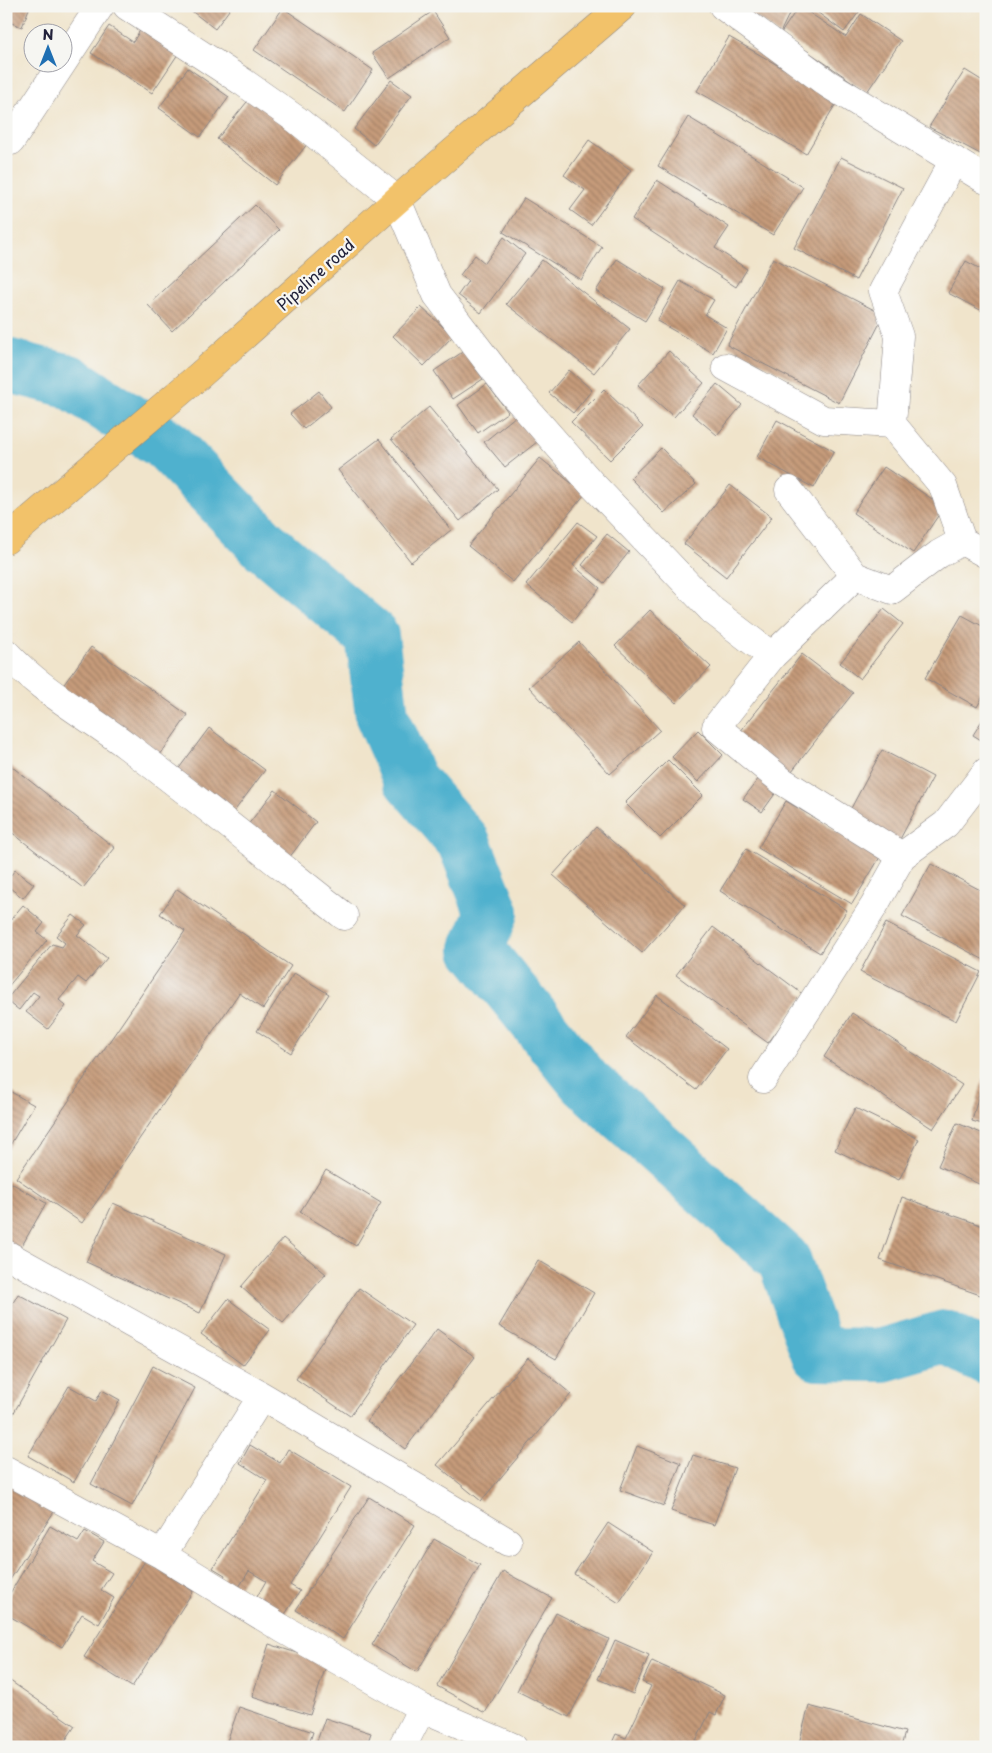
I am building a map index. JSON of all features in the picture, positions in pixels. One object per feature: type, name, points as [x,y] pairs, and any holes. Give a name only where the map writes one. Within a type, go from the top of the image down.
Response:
[{"type":"main road","name":"Pipeline road","points":[[6,540],[200,375],[397,200],[622,6]]},
{"type":"street","points":[[11,141],[100,6]]},
{"type":"street","points":[[128,6],[289,115],[397,200],[436,295],[512,393],[591,483],[713,611],[772,656]]},
{"type":"street","points":[[723,6],[828,84],[986,180]]},
{"type":"street","points":[[954,160],[883,291],[899,336],[892,424],[943,486],[962,541],[986,554]]},
{"type":"street","points":[[726,366],[824,420],[892,424]]},
{"type":"street","points":[[789,490],[855,576],[892,590],[939,554],[962,541]]},
{"type":"street","points":[[855,576],[772,656],[716,727],[782,781],[902,856]]},
{"type":"street","points":[[6,653],[19,666],[81,714],[125,744],[344,916]]},
{"type":"street","points":[[763,1079],[874,906],[902,856],[946,824],[986,772]]},
{"type":"street","points":[[6,1254],[262,1396],[508,1542]]},
{"type":"street","points":[[162,1555],[262,1396]]},
{"type":"street","points":[[6,1470],[162,1555],[283,1629],[422,1708],[513,1747]]},
{"type":"street","points":[[402,1747],[422,1708]]},
{"type":"building","points":[[6,6],[30,6],[24,22],[22,22],[22,27],[6,21]]},
{"type":"building","points":[[185,6],[232,6],[215,29]]},
{"type":"building","points":[[741,6],[793,6],[779,35]]},
{"type":"building","points":[[799,6],[846,37],[861,14],[901,41],[867,92],[781,33]]},
{"type":"building","points":[[809,6],[860,6],[862,8],[844,32]]},
{"type":"building","points":[[283,8],[373,70],[345,112],[254,50]]},
{"type":"building","points":[[433,11],[450,37],[389,78],[372,53]]},
{"type":"building","points":[[109,26],[133,42],[142,27],[180,51],[152,93],[91,53]]},
{"type":"building","points":[[729,37],[838,100],[806,154],[697,91]]},
{"type":"building","points":[[188,68],[229,97],[200,137],[159,108]]},
{"type":"building","points":[[965,70],[986,83],[986,157],[929,127]]},
{"type":"building","points":[[391,80],[412,95],[374,145],[354,129]]},
{"type":"building","points":[[251,97],[308,143],[275,185],[217,139]]},
{"type":"building","points":[[688,117],[803,187],[773,235],[658,166]]},
{"type":"building","points":[[589,140],[631,170],[591,225],[570,210],[585,190],[564,175]]},
{"type":"building","points":[[841,157],[903,188],[856,280],[794,248]]},
{"type":"building","points":[[657,180],[729,227],[715,248],[747,269],[736,287],[632,219]]},
{"type":"building","points":[[524,198],[602,247],[581,280],[503,232]]},
{"type":"building","points":[[255,205],[279,230],[172,331],[148,305]]},
{"type":"building","points":[[504,237],[525,254],[481,313],[458,295],[468,281],[460,275],[475,255],[485,263]]},
{"type":"building","points":[[773,258],[884,315],[839,403],[727,345]]},
{"type":"building","points":[[617,259],[665,289],[645,321],[596,291]]},
{"type":"building","points":[[542,260],[630,329],[594,373],[506,304]]},
{"type":"building","points":[[966,261],[986,272],[986,313],[948,293]]},
{"type":"building","points":[[680,281],[714,300],[705,315],[727,328],[713,353],[657,321]]},
{"type":"building","points":[[421,307],[453,336],[424,366],[393,336]]},
{"type":"building","points":[[464,351],[483,379],[453,399],[434,371]]},
{"type":"building","points":[[669,351],[704,383],[674,417],[638,385]]},
{"type":"building","points":[[569,370],[592,390],[573,413],[549,393]]},
{"type":"building","points":[[487,384],[508,412],[478,433],[458,405]]},
{"type":"building","points":[[717,384],[742,405],[717,435],[692,414]]},
{"type":"building","points":[[604,389],[643,427],[610,460],[571,422]]},
{"type":"building","points":[[319,391],[331,407],[304,429],[290,414]]},
{"type":"building","points":[[429,407],[498,489],[460,521],[391,439]]},
{"type":"building","points":[[516,416],[537,442],[505,467],[484,442]]},
{"type":"building","points":[[777,420],[834,451],[814,488],[757,457]]},
{"type":"building","points":[[379,439],[451,530],[411,562],[338,470]]},
{"type":"building","points":[[661,448],[696,484],[664,513],[630,478]]},
{"type":"building","points":[[540,458],[585,494],[513,582],[468,546]]},
{"type":"building","points":[[884,467],[944,507],[913,553],[853,513]]},
{"type":"building","points":[[730,485],[772,517],[726,577],[684,544]]},
{"type":"building","points":[[578,522],[597,536],[573,565],[600,588],[572,622],[526,585]]},
{"type":"building","points":[[607,534],[629,552],[604,583],[582,565]]},
{"type":"building","points":[[884,609],[903,624],[860,679],[840,663]]},
{"type":"building","points":[[650,610],[711,667],[676,703],[615,646]]},
{"type":"building","points":[[962,615],[986,628],[986,691],[977,707],[925,678]]},
{"type":"building","points":[[579,642],[660,730],[610,774],[529,687]]},
{"type":"building","points":[[91,647],[188,715],[160,755],[62,687]]},
{"type":"building","points":[[802,654],[853,693],[788,776],[736,737]]},
{"type":"building","points":[[986,714],[986,743],[973,735]]},
{"type":"building","points":[[209,728],[265,770],[233,813],[177,771]]},
{"type":"building","points":[[698,730],[723,755],[698,782],[672,757]]},
{"type":"building","points":[[882,750],[933,777],[899,841],[848,814]]},
{"type":"building","points":[[668,760],[703,795],[660,838],[625,803]]},
{"type":"building","points":[[6,762],[115,848],[83,888],[6,828]]},
{"type":"building","points":[[759,778],[777,791],[762,812],[743,799]]},
{"type":"building","points":[[275,790],[316,822],[289,858],[247,826]]},
{"type":"building","points":[[786,801],[880,857],[852,904],[758,848]]},
{"type":"building","points":[[596,827],[685,905],[642,953],[553,875]]},
{"type":"building","points":[[746,849],[847,910],[820,953],[720,891]]},
{"type":"building","points":[[931,864],[986,893],[986,961],[902,916]]},
{"type":"building","points":[[15,870],[34,884],[23,898],[6,885],[6,881]]},
{"type":"building","points":[[177,889],[291,966],[263,1009],[239,993],[82,1223],[16,1178],[185,931],[160,914]]},
{"type":"building","points":[[23,905],[44,923],[37,932],[47,940],[6,989],[6,925]]},
{"type":"building","points":[[73,915],[86,925],[77,935],[107,958],[86,983],[78,977],[59,1000],[66,1006],[48,1029],[26,1012],[39,996],[33,992],[19,1010],[6,1000],[52,944],[62,947],[65,943],[56,936]]},
{"type":"building","points":[[886,923],[981,972],[956,1021],[860,972]]},
{"type":"building","points":[[713,927],[804,995],[768,1043],[676,975]]},
{"type":"building","points":[[294,973],[329,994],[291,1053],[257,1031]]},
{"type":"building","points":[[657,995],[727,1049],[696,1090],[626,1037]]},
{"type":"building","points":[[852,1013],[962,1085],[933,1129],[824,1057]]},
{"type":"building","points":[[983,1078],[986,1078],[986,1125],[972,1121]]},
{"type":"building","points":[[6,1089],[34,1105],[6,1152]]},
{"type":"building","points":[[855,1108],[919,1139],[899,1180],[835,1150]]},
{"type":"building","points":[[957,1123],[986,1135],[986,1187],[938,1166]]},
{"type":"building","points":[[326,1170],[381,1203],[356,1246],[300,1212]]},
{"type":"building","points":[[6,1180],[46,1203],[19,1251],[6,1243]]},
{"type":"building","points":[[902,1197],[986,1227],[986,1297],[880,1260]]},
{"type":"building","points":[[113,1203],[226,1254],[200,1313],[86,1262]]},
{"type":"building","points":[[283,1238],[326,1274],[283,1323],[241,1287]]},
{"type":"building","points":[[538,1260],[594,1293],[556,1359],[499,1326]]},
{"type":"building","points":[[359,1288],[413,1325],[350,1416],[296,1379]]},
{"type":"building","points":[[18,1294],[66,1320],[8,1423],[6,1315]]},
{"type":"building","points":[[228,1299],[270,1330],[243,1365],[201,1334]]},
{"type":"building","points":[[437,1329],[475,1357],[405,1449],[367,1421]]},
{"type":"building","points":[[528,1358],[571,1394],[481,1501],[437,1465]]},
{"type":"building","points":[[153,1366],[195,1388],[132,1506],[91,1484]]},
{"type":"building","points":[[69,1386],[96,1401],[102,1390],[120,1400],[74,1482],[28,1456]]},
{"type":"building","points":[[250,1445],[280,1463],[288,1449],[351,1487],[290,1585],[300,1591],[282,1619],[254,1602],[266,1581],[249,1571],[236,1592],[222,1583],[225,1575],[213,1568],[267,1480],[240,1463]]},
{"type":"building","points":[[637,1446],[681,1463],[664,1506],[620,1490]]},
{"type":"building","points":[[693,1455],[735,1468],[714,1525],[671,1511]]},
{"type":"building","points":[[6,1482],[57,1507],[6,1586]]},
{"type":"building","points":[[369,1497],[415,1525],[343,1639],[296,1610]]},
{"type":"building","points":[[608,1523],[653,1552],[619,1603],[574,1574]]},
{"type":"building","points":[[50,1526],[78,1542],[85,1531],[104,1542],[92,1561],[112,1573],[101,1590],[114,1598],[99,1624],[82,1614],[62,1647],[6,1614],[6,1600]]},
{"type":"building","points":[[434,1539],[480,1565],[417,1672],[372,1645]]},
{"type":"building","points":[[145,1561],[193,1591],[132,1687],[84,1657]]},
{"type":"building","points":[[503,1571],[552,1598],[485,1713],[437,1686]]},
{"type":"building","points":[[556,1613],[609,1639],[569,1717],[517,1691]]},
{"type":"building","points":[[615,1640],[649,1655],[633,1694],[598,1679]]},
{"type":"building","points":[[269,1644],[327,1663],[310,1715],[252,1697]]},
{"type":"building","points":[[652,1661],[725,1695],[716,1715],[710,1712],[693,1747],[610,1747],[616,1734],[626,1738],[651,1686],[642,1682]]},
{"type":"building","points":[[6,1678],[75,1726],[61,1747],[6,1747]]},
{"type":"building","points":[[809,1706],[905,1732],[901,1747],[798,1747]]},
{"type":"building","points":[[239,1707],[313,1732],[308,1747],[225,1747]]},
{"type":"building","points":[[325,1718],[371,1733],[366,1747],[315,1747]]},
{"type":"waterway","points":[[6,365],[69,381],[168,446],[264,545],[372,636],[382,716],[410,780],[464,843],[492,912],[477,949],[585,1082],[784,1260],[818,1354],[883,1355],[945,1337],[986,1358]]}]
